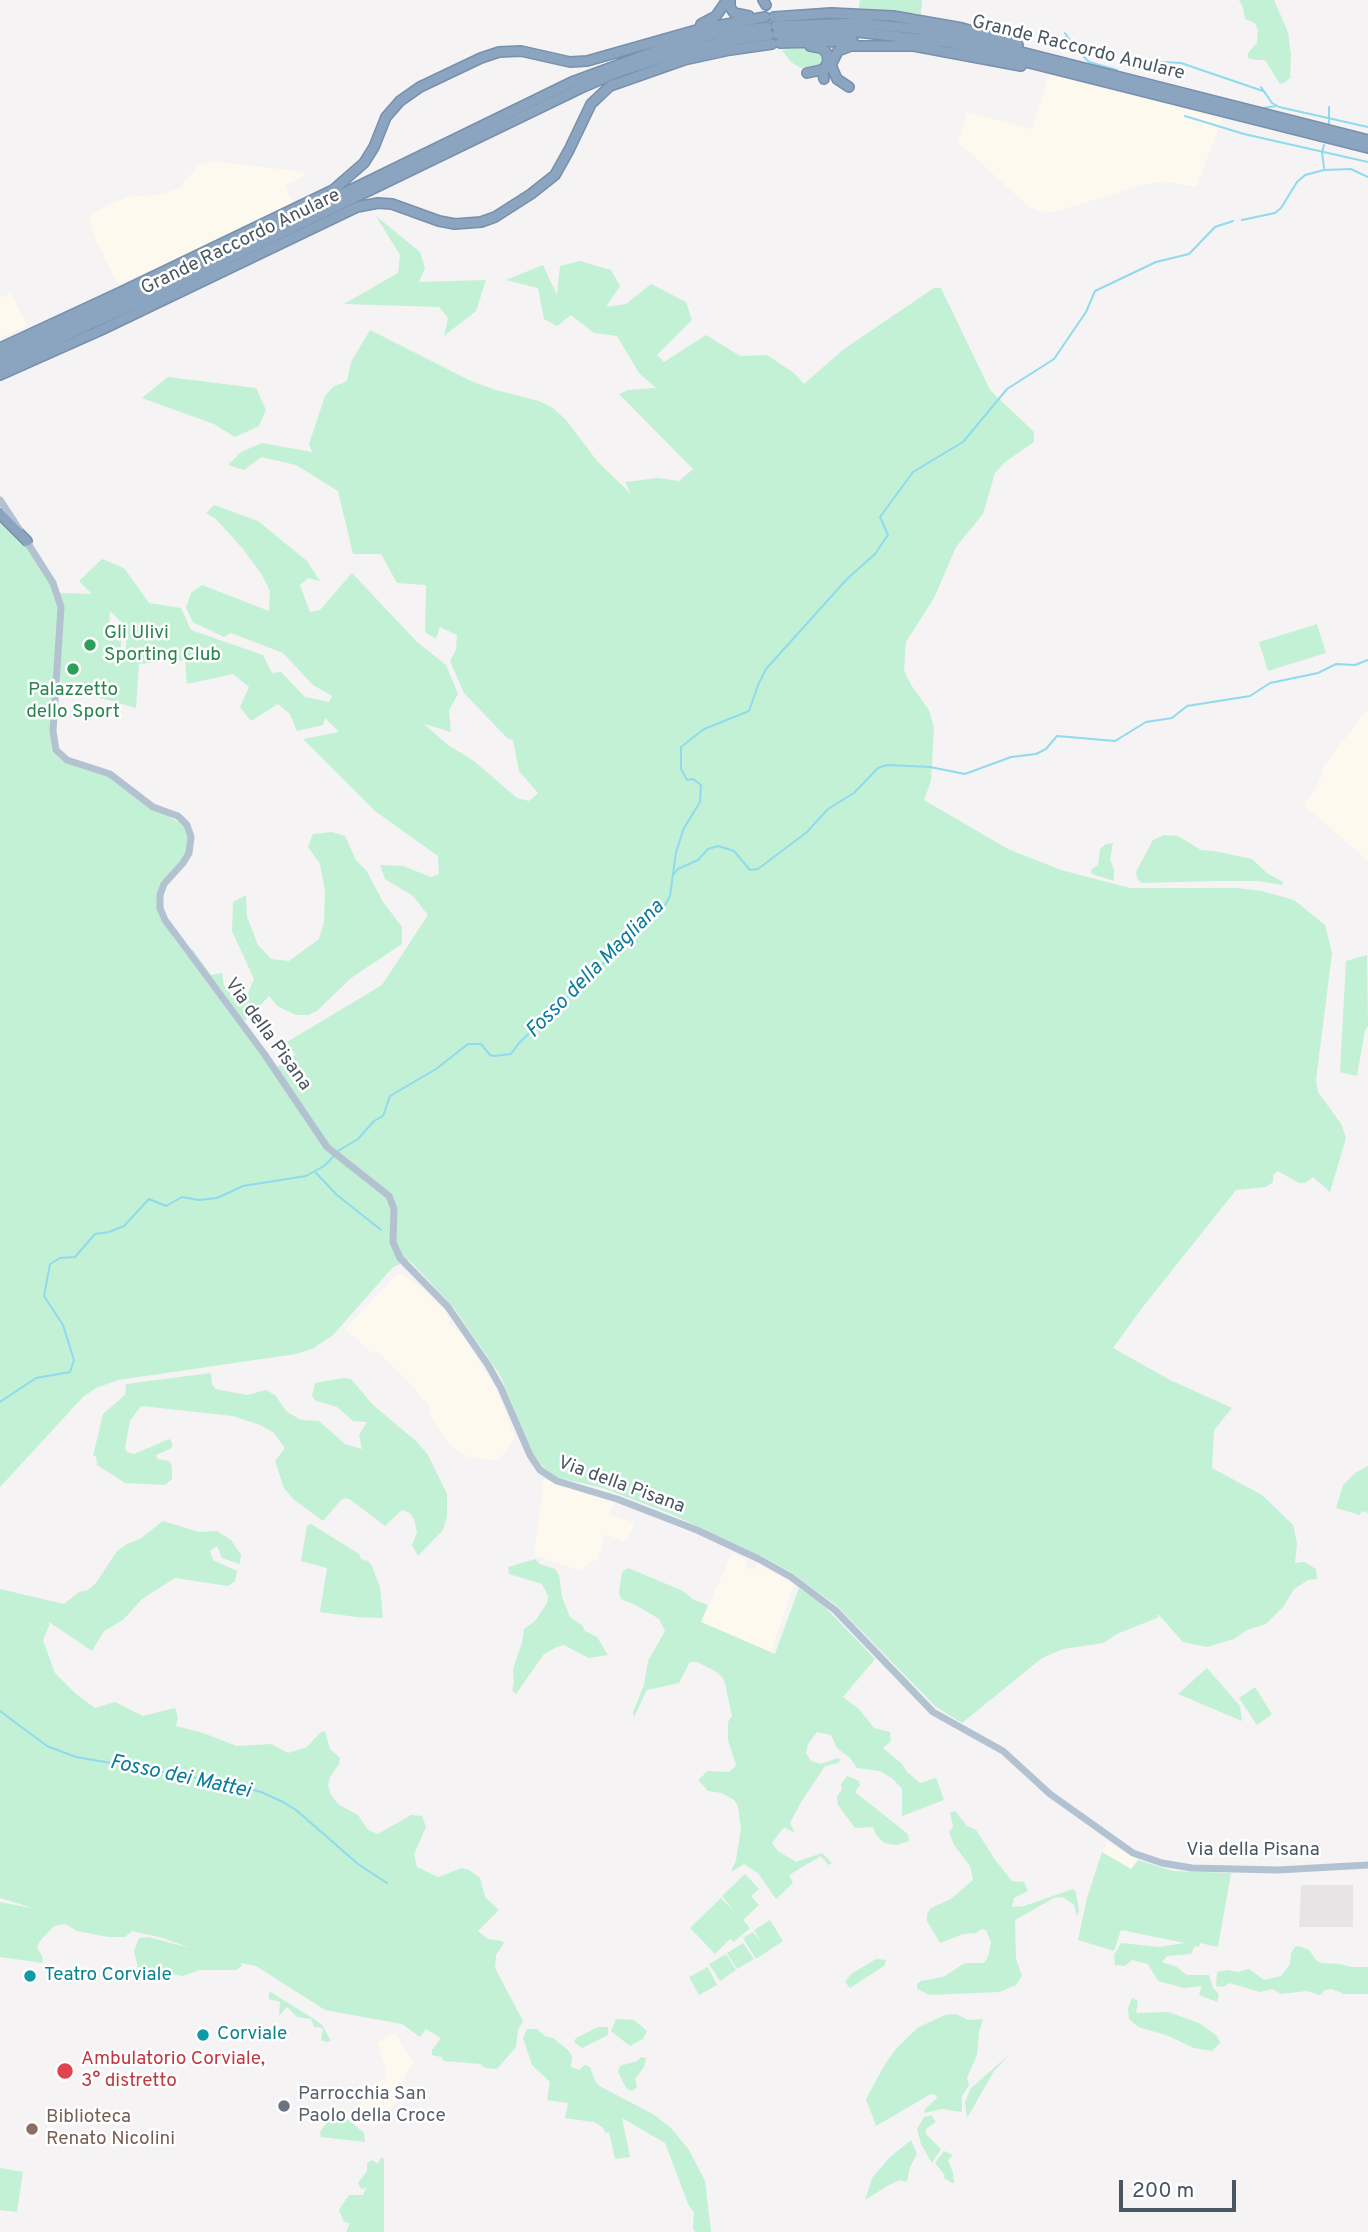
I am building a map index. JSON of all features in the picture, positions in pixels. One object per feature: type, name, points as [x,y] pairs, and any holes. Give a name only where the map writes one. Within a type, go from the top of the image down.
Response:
[{"type":"highway","points":[[671,36],[711,20],[728,0],[732,10],[738,15],[771,27],[808,46],[821,48],[828,57],[828,67],[836,79],[849,87]]},
{"type":"highway","name":"Grande Raccordo Anulare","points":[[0,366],[143,300],[581,88],[618,72],[771,27],[808,11],[910,18],[962,28],[1056,59]]},
{"type":"highway","name":"Grande Raccordo Anulare","points":[[0,357],[137,294],[572,82],[664,48],[712,35],[771,27],[844,23],[917,29],[1056,59],[1368,140]]},
{"type":"highway","name":"Grande Raccordo Anulare","points":[[0,348],[333,190],[364,163],[374,147],[386,117],[400,101],[420,87],[499,52],[521,51],[570,61],[587,61],[714,26],[771,27],[916,37],[975,49],[1368,149]]},
{"type":"highway","name":"Grande Raccordo Anulare","points":[[0,375],[361,205],[392,204],[455,224],[495,218],[555,175],[591,104],[604,90],[621,80],[657,68],[735,49],[771,27],[847,41],[914,46]]},
{"type":"highway","points":[[807,73],[828,67],[835,55],[845,47],[914,46],[1020,66],[1063,71]]},
{"type":"highway","points":[[0,514],[27,541]]},
{"type":"main road","name":"Via della Pisana","points":[[0,500],[53,583],[61,607],[53,731],[55,747],[68,760],[110,774],[153,807],[176,815],[187,825],[191,837],[190,850],[185,861],[162,889],[159,900],[162,914],[181,944],[265,1055],[330,1150],[375,1182],[389,1196],[394,1209],[393,1242],[400,1258],[463,1328],[500,1385],[532,1459],[547,1475],[696,1530],[790,1577],[835,1610],[933,1712],[1006,1753],[1050,1794],[1133,1853],[1162,1863],[1192,1868],[1278,1870],[1368,1865]]},
{"type":"shaded area","points":[[1051,67],[1224,113],[1197,187],[1167,182],[1147,184],[1058,211],[1046,213],[1029,207],[958,142],[967,112],[1032,129]]},
{"type":"shaded area","points":[[213,161],[304,172],[304,176],[285,185],[294,205],[118,285],[94,236],[91,214],[134,195],[146,197],[172,191],[181,187],[196,167]]},
{"type":"shaded area","points":[[11,293],[27,326],[0,338],[0,298]]},
{"type":"shaded area","points":[[1368,709],[1368,861],[1304,805],[1321,778],[1324,765]]},
{"type":"shaded area","points":[[401,1273],[445,1311],[449,1324],[463,1335],[495,1387],[515,1436],[499,1461],[468,1457],[451,1446],[428,1413],[431,1408],[406,1379],[376,1351],[373,1354],[345,1329],[393,1278]]},
{"type":"shaded area","points":[[544,1479],[614,1503],[609,1514],[634,1523],[626,1542],[605,1534],[597,1561],[590,1561],[581,1571],[534,1555]]},
{"type":"shaded area","points":[[732,1553],[747,1560],[746,1567],[753,1570],[758,1564],[794,1584],[771,1652],[701,1622]]},
{"type":"shaded area","points":[[1107,1842],[1138,1860],[1131,1869],[1102,1852]]},
{"type":"shaded area","points":[[1301,1885],[1353,1885],[1353,1927],[1299,1927]]},
{"type":"shaded area","points":[[395,2033],[414,2062],[406,2074],[395,2104],[378,2125],[372,2126],[360,2113],[361,2097],[363,2092],[386,2077],[386,2067],[377,2043]]},
{"type":"green space","points":[[860,0],[922,0],[921,14],[859,8]]},
{"type":"green space","points":[[1239,0],[1274,0],[1288,32],[1291,56],[1290,78],[1284,83],[1280,84],[1265,60],[1248,58],[1248,53],[1257,43],[1258,30],[1255,23],[1245,19]]},
{"type":"green space","points":[[809,47],[824,52],[824,66],[806,70],[791,62],[782,50]]},
{"type":"green space","points":[[376,216],[420,252],[425,268],[419,282],[486,280],[476,311],[444,336],[448,318],[439,307],[344,304],[398,273],[400,255]]},
{"type":"green space","points":[[580,261],[611,270],[620,286],[606,307],[626,304],[651,284],[686,302],[692,320],[657,355],[664,362],[706,335],[740,356],[767,355],[794,373],[804,384],[844,349],[934,288],[941,288],[990,390],[1034,432],[1034,442],[1005,462],[995,473],[983,514],[956,547],[934,598],[906,642],[904,670],[929,710],[934,728],[931,781],[924,800],[1008,849],[1061,870],[1130,888],[1236,888],[1262,891],[1294,900],[1325,925],[1332,953],[1316,1080],[1318,1092],[1341,1124],[1346,1138],[1330,1192],[1313,1177],[1305,1183],[1299,1183],[1278,1171],[1273,1175],[1273,1182],[1266,1187],[1236,1190],[1113,1348],[1170,1380],[1232,1408],[1214,1430],[1212,1468],[1262,1495],[1293,1525],[1297,1543],[1295,1563],[1304,1562],[1316,1569],[1317,1579],[1308,1580],[1294,1589],[1283,1607],[1266,1624],[1247,1630],[1234,1639],[1207,1647],[1183,1642],[1159,1615],[1157,1615],[1159,1617],[1117,1634],[1103,1643],[1063,1649],[1042,1658],[962,1723],[936,1707],[837,1606],[792,1573],[762,1556],[671,1514],[603,1488],[559,1478],[544,1468],[533,1453],[500,1375],[454,1308],[409,1260],[393,1267],[333,1335],[312,1349],[296,1354],[118,1380],[96,1388],[83,1397],[0,1487],[0,517],[23,540],[53,588],[60,608],[60,593],[92,594],[79,581],[102,559],[124,568],[149,603],[181,608],[191,630],[263,655],[272,673],[281,672],[305,697],[329,702],[332,696],[313,685],[283,653],[231,633],[224,637],[193,622],[186,608],[191,593],[202,585],[269,611],[270,591],[262,575],[216,519],[206,513],[214,505],[258,521],[307,561],[320,581],[308,578],[300,585],[310,612],[320,610],[352,573],[417,642],[446,665],[458,694],[449,710],[451,732],[424,724],[448,745],[474,761],[517,798],[529,801],[538,793],[519,771],[513,740],[508,739],[464,693],[450,661],[456,650],[457,635],[440,627],[436,639],[425,632],[426,585],[397,583],[381,554],[353,554],[338,491],[296,465],[261,457],[244,470],[228,465],[241,452],[262,443],[312,452],[309,444],[325,396],[333,387],[347,381],[351,362],[370,330],[471,381],[539,401],[553,408],[566,420],[597,461],[631,494],[625,482],[658,478],[679,481],[693,469],[619,394],[628,390],[656,388],[639,373],[617,336],[594,333],[571,315],[557,326],[544,319],[538,288],[506,280],[543,265],[557,295],[560,266]],"holes":[[[110,611],[127,628],[125,662],[120,661],[122,628],[109,627]],[[185,660],[187,684],[233,674],[249,687],[240,707],[251,721],[278,704],[290,714],[297,731],[323,725],[325,718],[339,732],[303,739],[375,811],[438,856],[439,874],[431,877],[403,866],[380,865],[385,879],[413,896],[428,915],[382,985],[287,1042],[295,1055],[272,1070],[173,937],[158,911],[161,886],[182,861],[188,848],[189,836],[184,826],[110,776],[67,763],[52,749],[50,729],[57,679],[76,691],[136,708],[139,664]]]},
{"type":"green space","points":[[168,377],[256,388],[266,410],[259,426],[235,437],[214,424],[142,398]]},
{"type":"green space","points":[[1317,624],[1326,653],[1268,671],[1259,642]]},
{"type":"green space","points":[[332,832],[345,836],[356,860],[366,870],[383,902],[402,927],[402,944],[351,978],[317,1011],[308,1015],[296,1015],[277,1006],[269,996],[246,1020],[242,1020],[188,949],[193,950],[211,975],[222,973],[224,985],[236,1001],[244,1003],[254,979],[232,931],[233,902],[246,895],[247,917],[258,945],[271,959],[289,961],[319,939],[324,922],[325,891],[320,864],[308,847],[313,834]]},
{"type":"green space","points":[[1164,835],[1178,836],[1201,850],[1252,859],[1268,874],[1283,882],[1282,885],[1258,881],[1141,883],[1136,872],[1153,840]]},
{"type":"green space","points":[[1113,843],[1110,859],[1114,881],[1092,874],[1091,870],[1098,865],[1100,849]]},
{"type":"green space","points":[[1367,955],[1368,1026],[1357,1076],[1340,1072],[1346,961]]},
{"type":"green space","points":[[211,1373],[212,1385],[216,1389],[247,1395],[266,1390],[275,1395],[287,1412],[301,1420],[319,1421],[345,1444],[362,1449],[359,1435],[367,1422],[353,1421],[337,1407],[316,1401],[312,1396],[315,1383],[351,1379],[372,1404],[417,1442],[428,1455],[447,1494],[447,1516],[443,1530],[418,1556],[412,1545],[417,1532],[414,1519],[410,1513],[402,1510],[385,1526],[346,1498],[341,1500],[323,1521],[293,1499],[284,1488],[275,1461],[285,1448],[273,1432],[233,1416],[141,1406],[130,1421],[125,1448],[127,1452],[134,1454],[169,1439],[172,1448],[156,1455],[157,1459],[169,1461],[172,1466],[172,1479],[165,1485],[125,1483],[97,1465],[96,1456],[93,1456],[103,1414],[125,1395],[126,1384]]},
{"type":"green space","points":[[1368,1466],[1368,1513],[1362,1511],[1360,1515],[1336,1508],[1343,1485],[1355,1473]]},
{"type":"green space","points":[[163,1521],[199,1532],[217,1531],[231,1540],[241,1555],[240,1564],[222,1558],[217,1546],[210,1551],[213,1560],[237,1571],[235,1581],[228,1586],[175,1578],[142,1599],[123,1620],[104,1631],[92,1651],[49,1622],[43,1640],[55,1673],[95,1708],[115,1702],[143,1716],[175,1708],[178,1718],[176,1726],[237,1746],[271,1744],[288,1753],[307,1747],[325,1731],[330,1749],[340,1758],[328,1786],[339,1805],[358,1815],[368,1830],[378,1834],[411,1815],[422,1816],[426,1827],[414,1854],[417,1867],[438,1877],[462,1868],[469,1870],[480,1878],[485,1897],[499,1910],[478,1931],[488,1939],[504,1943],[496,1955],[495,1968],[523,2021],[518,2030],[516,2047],[497,2069],[485,2068],[480,2064],[444,2061],[441,2057],[432,2055],[432,2050],[441,2038],[426,2029],[420,2037],[402,2024],[325,2010],[256,1966],[241,1963],[242,1966],[236,1970],[200,1970],[183,1976],[138,1968],[134,1951],[139,1938],[148,1937],[190,1948],[132,1931],[125,1937],[108,1937],[77,1931],[65,1924],[54,1926],[37,1947],[43,1958],[42,1963],[0,1957],[0,1902],[36,1909],[0,1898],[0,1589],[64,1604],[96,1583],[117,1551],[140,1539]]},
{"type":"green space","points":[[311,1524],[359,1554],[361,1559],[372,1566],[380,1587],[383,1618],[320,1612],[327,1568],[301,1561],[307,1526]]},
{"type":"green space","points":[[535,1559],[540,1564],[555,1569],[570,1617],[582,1625],[585,1631],[597,1637],[608,1655],[589,1658],[564,1645],[557,1647],[544,1654],[516,1694],[512,1690],[513,1669],[524,1629],[535,1621],[547,1603],[548,1596],[542,1584],[509,1574],[508,1567]]},
{"type":"green space","points":[[628,1568],[683,1591],[694,1600],[708,1605],[701,1622],[775,1654],[799,1588],[822,1604],[875,1659],[843,1697],[859,1709],[874,1728],[890,1732],[891,1741],[883,1748],[902,1764],[907,1772],[920,1783],[936,1778],[944,1800],[902,1816],[902,1789],[893,1779],[880,1771],[857,1768],[850,1758],[837,1748],[831,1735],[817,1732],[808,1744],[806,1753],[811,1761],[821,1764],[838,1758],[841,1760],[825,1766],[801,1802],[790,1823],[795,1833],[784,1827],[772,1843],[778,1851],[796,1862],[822,1853],[832,1863],[828,1865],[821,1856],[789,1875],[793,1883],[776,1899],[758,1873],[744,1864],[731,1872],[736,1860],[741,1829],[738,1806],[734,1800],[722,1793],[708,1791],[698,1780],[708,1771],[729,1772],[736,1765],[728,1740],[728,1722],[732,1716],[725,1683],[715,1671],[697,1662],[690,1662],[679,1683],[647,1690],[634,1717],[633,1712],[644,1685],[648,1661],[665,1631],[659,1619],[621,1599],[619,1592],[622,1572]]},
{"type":"green space","points":[[1207,1668],[1240,1706],[1242,1721],[1178,1694]]},
{"type":"green space","points":[[1255,1687],[1272,1714],[1257,1725],[1239,1698]]},
{"type":"green space","points":[[847,1776],[859,1781],[860,1785],[855,1792],[908,1834],[909,1841],[896,1845],[884,1843],[873,1827],[855,1828],[838,1805],[837,1797],[842,1789],[841,1784]]},
{"type":"green space","points":[[955,1811],[967,1826],[976,1830],[1012,1881],[1024,1882],[1028,1891],[1014,1898],[1012,1907],[1024,1906],[1073,1889],[1076,1892],[1079,1911],[1077,1916],[1074,1905],[1063,1897],[1054,1898],[1015,1920],[1016,1959],[1022,1976],[1016,1985],[1000,1992],[930,1995],[917,1989],[917,1984],[921,1981],[943,1977],[965,1963],[984,1963],[988,1957],[991,1942],[986,1930],[963,1934],[940,1943],[927,1921],[931,1908],[951,1899],[973,1880],[970,1866],[954,1845],[949,1832],[953,1827],[950,1812]]},
{"type":"green space","points":[[1102,1852],[1131,1869],[1138,1860],[1173,1871],[1231,1873],[1218,1947],[1200,1943],[1191,1954],[1167,1956],[1162,1962],[1177,1967],[1187,1975],[1209,1975],[1213,1988],[1219,1994],[1217,2002],[1199,1995],[1202,1986],[1184,1988],[1158,1981],[1148,1964],[1132,1960],[1125,1966],[1115,1965],[1114,1955],[1121,1943],[1159,1947],[1185,1943],[1121,1930],[1114,1951],[1078,1940],[1087,1898]]},
{"type":"green space","points":[[745,1874],[759,1889],[751,1896],[759,1905],[743,1920],[750,1928],[734,1942],[730,1939],[715,1954],[690,1928],[721,1898],[735,1912],[722,1896]]},
{"type":"green space","points":[[770,1920],[783,1941],[756,1959],[743,1938],[753,1932],[761,1942],[754,1930]]},
{"type":"green space","points":[[743,1943],[754,1959],[737,1969],[727,1953]]},
{"type":"green space","points":[[1299,1946],[1309,1950],[1317,1961],[1322,1963],[1368,1967],[1368,1994],[1344,1994],[1332,1989],[1325,1990],[1320,1995],[1307,1991],[1281,1994],[1272,1989],[1260,1992],[1229,1983],[1223,1987],[1216,1986],[1217,1972],[1228,1970],[1238,1972],[1249,1969],[1264,1980],[1281,1976],[1290,1964],[1291,1953]]},
{"type":"green space","points":[[726,1954],[736,1970],[720,1981],[709,1964]]},
{"type":"green space","points":[[876,1959],[886,1960],[884,1966],[850,1988],[845,1982],[851,1974]]},
{"type":"green space","points":[[708,1967],[717,1985],[699,1995],[689,1977]]},
{"type":"green space","points":[[269,1991],[322,2025],[331,2041],[321,2040],[323,2028],[314,2027],[311,2019],[297,2017],[287,2007],[279,2016],[280,2002],[269,1999]]},
{"type":"green space","points":[[1132,1998],[1138,2001],[1136,2013],[1168,2012],[1199,2023],[1217,2036],[1220,2043],[1212,2051],[1194,2048],[1166,2035],[1138,2027],[1129,2019],[1128,2008]]},
{"type":"green space","points":[[956,2014],[968,2020],[983,2019],[977,2055],[967,2078],[969,2085],[962,2096],[961,2112],[942,2109],[924,2113],[937,2098],[931,2094],[876,2126],[866,2099],[885,2064],[917,2028],[945,2015]]},
{"type":"green space","points":[[616,2019],[634,2020],[647,2031],[643,2039],[630,2046],[611,2031]]},
{"type":"green space","points":[[598,2027],[608,2027],[608,2035],[582,2048],[574,2042],[576,2038]]},
{"type":"green space","points":[[527,2029],[537,2029],[545,2036],[553,2038],[572,2056],[571,2067],[579,2070],[585,2065],[590,2067],[595,2081],[601,2087],[653,2114],[671,2128],[689,2150],[705,2181],[711,2232],[696,2232],[693,2229],[694,2212],[689,2206],[665,2143],[622,2118],[630,2157],[615,2159],[609,2132],[606,2133],[594,2122],[565,2118],[568,2103],[547,2100],[550,2082],[532,2065],[523,2038]]},
{"type":"green space","points":[[1010,2054],[994,2071],[967,2118],[965,2102],[971,2088]]},
{"type":"green space","points":[[641,2057],[646,2058],[644,2067],[635,2079],[637,2087],[632,2091],[626,2088],[618,2072],[620,2066],[637,2061]]},
{"type":"green space","points":[[333,2114],[341,2114],[364,2133],[365,2142],[321,2137],[320,2132]]},
{"type":"green space","points":[[931,2115],[936,2122],[926,2129],[926,2134],[941,2149],[932,2163],[921,2144],[917,2129],[924,2117]]},
{"type":"green space","points":[[911,2140],[917,2154],[910,2167],[907,2182],[900,2180],[865,2200],[872,2178],[890,2157]]},
{"type":"green space","points":[[944,2151],[953,2155],[948,2160],[954,2183],[944,2178],[935,2163]]},
{"type":"green space","points":[[381,2157],[384,2159],[384,2232],[346,2232],[350,2223],[344,2222],[339,2210],[349,2195],[363,2195],[366,2188],[361,2189],[358,2183],[367,2171],[367,2163],[372,2160],[378,2164]]},
{"type":"green space","points":[[0,2168],[23,2172],[17,2212],[0,2210]]},
{"type":"waterway","points":[[1065,33],[1089,62],[1117,70]]},
{"type":"waterway","points":[[1123,58],[1135,69]]},
{"type":"waterway","points":[[1133,66],[1160,62],[1181,63],[1263,91]]},
{"type":"waterway","points":[[1261,87],[1272,103],[1279,107],[1368,127]]},
{"type":"waterway","points":[[1263,108],[1276,106]]},
{"type":"waterway","points":[[1329,107],[1329,124]]},
{"type":"waterway","points":[[1185,116],[1244,134],[1368,162]]},
{"type":"waterway","points":[[1324,145],[1324,168]]},
{"type":"waterway","name":"Fosso della Magliana","points":[[1242,220],[1275,213],[1305,175],[1324,170],[1351,169],[1368,177]]},
{"type":"waterway","name":"Fosso della Magliana","points":[[338,1151],[358,1139],[374,1121],[383,1116],[390,1096],[436,1069],[468,1044],[481,1044],[494,1056],[511,1054],[519,1043],[662,911],[670,896],[676,852],[684,828],[700,802],[701,785],[693,779],[687,780],[681,769],[681,747],[704,729],[749,711],[766,669],[847,579],[875,554],[888,535],[880,517],[913,472],[963,442],[1007,389],[1054,359],[1086,312],[1095,291],[1156,262],[1189,254],[1215,227],[1233,221]]},
{"type":"waterway","points":[[674,874],[678,869],[698,860],[708,849],[718,846],[734,851],[750,870],[758,869],[807,832],[828,809],[854,793],[878,768],[887,765],[930,767],[965,774],[1011,757],[1036,754],[1046,749],[1057,736],[1115,741],[1146,722],[1172,718],[1187,706],[1250,696],[1270,683],[1318,673],[1336,664],[1355,665],[1368,660]]},
{"type":"waterway","name":"Fosso della Magliana","points":[[0,1402],[36,1378],[70,1372],[74,1360],[63,1325],[44,1296],[50,1264],[60,1258],[75,1257],[95,1234],[124,1226],[149,1199],[166,1206],[182,1197],[199,1200],[217,1198],[243,1186],[306,1176],[324,1166],[335,1155]]},
{"type":"waterway","points":[[316,1173],[337,1195],[381,1230]]},
{"type":"waterway","name":"Fosso dei Mattei","points":[[0,1711],[47,1746],[76,1757],[227,1783],[261,1792],[296,1810],[358,1864],[387,1883]]},
{"type":"place","name":"Gli Ulivi Sporting Club","points":[[90,645]]},
{"type":"place","name":"Palazzetto dello Sport","points":[[73,669]]},
{"type":"place","name":"Teatro Corviale","points":[[30,1976]]},
{"type":"place","name":"Corviale","points":[[203,2035]]},
{"type":"place","name":"Ambulatorio Corviale, 3° distretto","points":[[65,2071]]},
{"type":"place","name":"Parrocchia San Paolo della Croce","points":[[284,2106]]},
{"type":"place","name":"Biblioteca Renato Nicolini","points":[[32,2129]]}]
